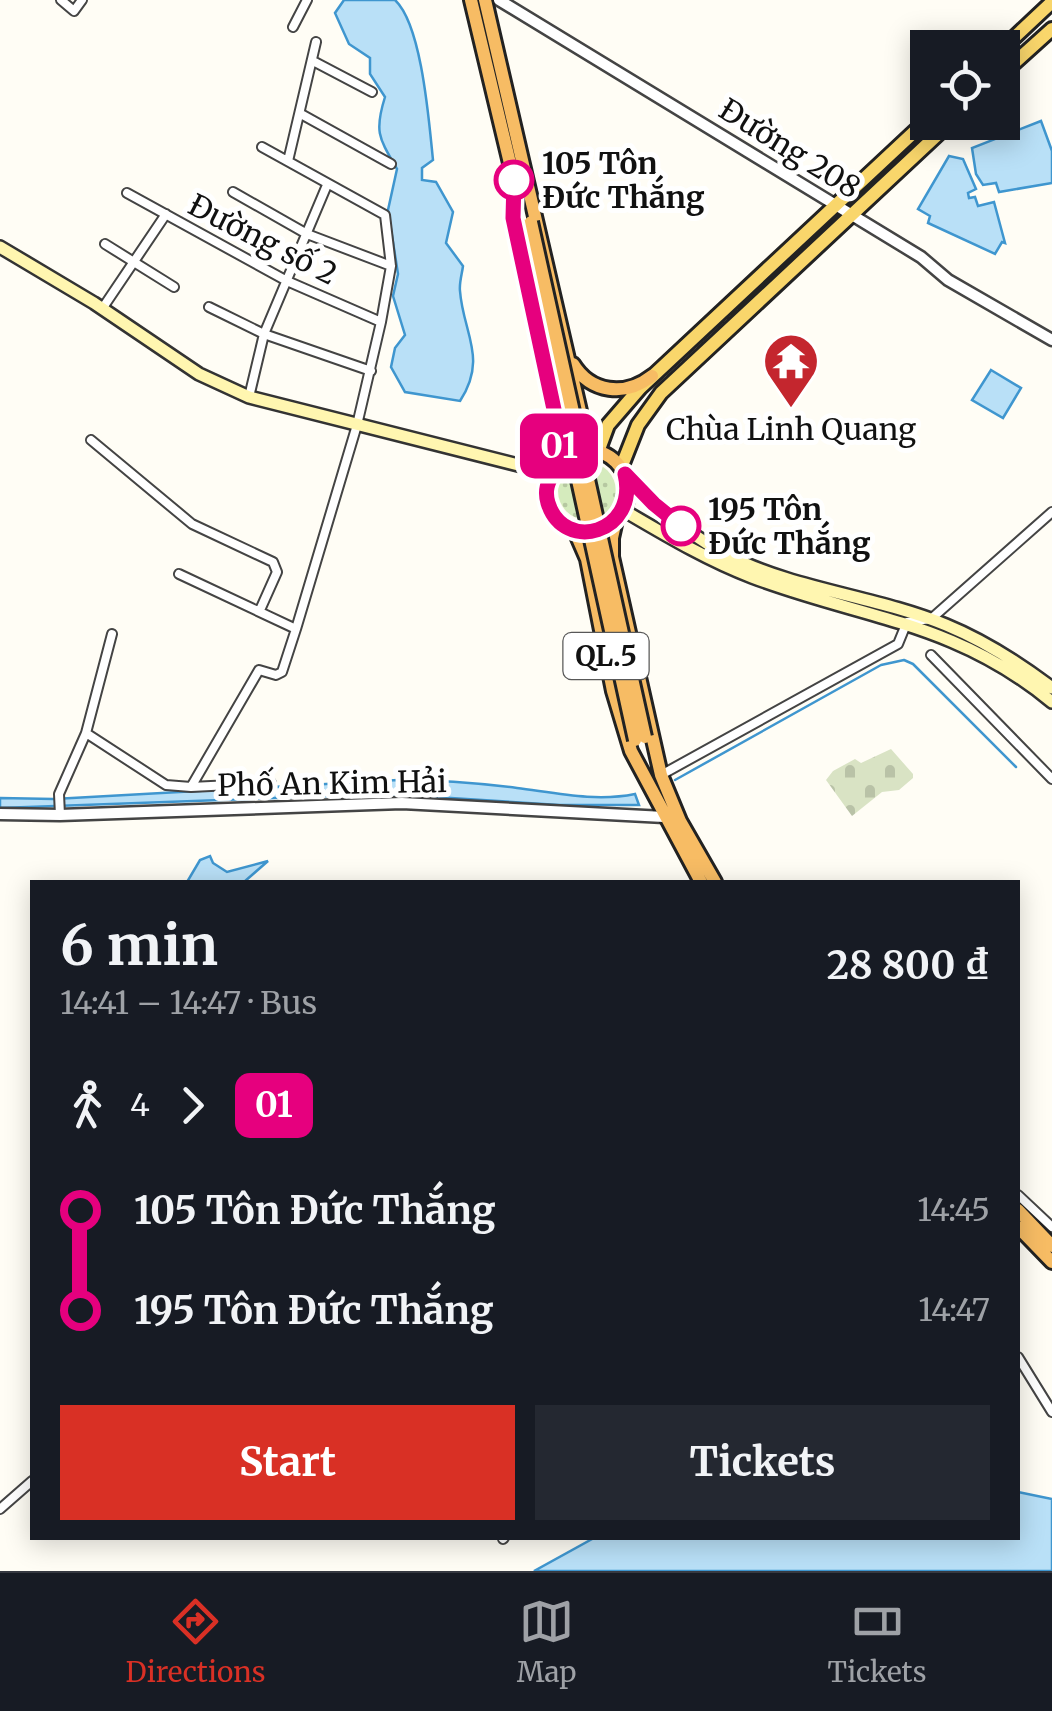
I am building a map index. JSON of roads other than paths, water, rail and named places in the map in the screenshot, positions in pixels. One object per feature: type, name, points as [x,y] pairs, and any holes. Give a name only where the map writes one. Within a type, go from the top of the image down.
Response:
[{"type":"highway","points":[[471,0],[519,179],[535,209],[594,451],[623,471],[628,493],[620,515],[593,531],[574,529],[557,518],[550,507],[546,487],[554,468],[556,416],[513,218],[519,179]]},
{"type":"highway","points":[[486,0],[527,223],[640,739],[655,777]]},
{"type":"highway","points":[[570,358],[587,380],[607,389],[634,387],[652,376]]},
{"type":"highway","points":[[554,468],[570,454],[594,451]]},
{"type":"highway","name":"QL.5","points":[[620,515],[612,538],[612,557],[655,777],[664,817],[700,880]]},
{"type":"highway","name":"QL.5","points":[[574,529],[587,559],[623,726],[635,760],[655,777],[713,880]]},
{"type":"highway","points":[[1020,1212],[1052,1246]]},
{"type":"highway","points":[[1020,1229],[1052,1262]]},
{"type":"main road","points":[[1020,32],[1052,2]]},
{"type":"main road","points":[[1020,57],[1052,28]]},
{"type":"main road","points":[[594,451],[608,425],[652,376],[910,135]]},
{"type":"main road","points":[[932,140],[648,408],[623,471],[668,517],[726,554],[787,577],[931,619],[980,640],[1052,688]]},
{"type":"main road","points":[[0,248],[102,308],[199,374],[249,397],[554,468]]},
{"type":"main road","points":[[677,354],[677,367],[690,367]]},
{"type":"main road","points":[[620,515],[750,576],[907,622],[970,648],[1002,664],[1052,702]]},
{"type":"street","points":[[61,0],[74,10],[82,0]]},
{"type":"street","points":[[294,27],[307,0]]},
{"type":"street","name":"Đường 208","points":[[499,0],[920,257],[948,280],[1052,340]]},
{"type":"street","points":[[288,161],[316,42]]},
{"type":"street","points":[[313,62],[372,92]]},
{"type":"street","points":[[301,114],[391,164]]},
{"type":"street","points":[[191,787],[259,670],[276,675],[282,672],[357,425],[391,266],[385,215],[262,147]]},
{"type":"street","points":[[249,397],[264,334],[327,186]]},
{"type":"street","name":"Đường số 2","points":[[127,192],[287,281],[382,322]]},
{"type":"street","points":[[233,192],[307,234],[391,266]]},
{"type":"street","points":[[102,308],[166,214]]},
{"type":"street","points":[[105,244],[174,287]]},
{"type":"street","points":[[209,307],[264,334],[371,371]]},
{"type":"street","points":[[91,440],[192,524],[273,562],[277,572],[260,610]]},
{"type":"street","points":[[655,777],[898,644],[907,622],[931,619],[1052,512]]},
{"type":"street","points":[[179,574],[296,629]]},
{"type":"street","points":[[60,812],[59,797],[86,733],[112,634]]},
{"type":"street","points":[[931,655],[1052,779]]},
{"type":"street","points":[[86,733],[166,785],[271,783]]},
{"type":"street","name":"Phố An Kim Hải","points":[[0,814],[402,803],[664,817]]},
{"type":"street","points":[[1020,1196],[1052,1227]]},
{"type":"street","points":[[1020,1361],[1052,1412]]},
{"type":"street","points":[[0,1509],[30,1483]]},
{"type":"water","points":[[344,0],[395,0],[412,30],[423,75],[433,160],[422,168],[422,180],[436,182],[453,212],[446,243],[463,266],[460,291],[473,358],[468,386],[460,401],[405,392],[391,367],[395,348],[405,335],[393,296],[398,274],[388,210],[397,169],[380,134],[385,97],[370,74],[370,58],[349,44],[335,13]]},
{"type":"water","points":[[1041,121],[1052,151],[1052,183],[999,192],[996,183],[983,185],[976,174],[972,148],[992,140],[1020,140],[1020,129]]},
{"type":"water","points":[[949,156],[963,159],[976,189],[968,193],[969,198],[975,197],[978,206],[994,202],[1005,243],[995,254],[928,223],[930,216],[918,209]]},
{"type":"water","points":[[991,370],[1021,388],[1003,418],[972,400]]},
{"type":"water","points":[[398,780],[472,783],[591,797],[635,794],[639,805],[559,805],[388,794],[0,808],[0,798],[54,799]]},
{"type":"water","points":[[210,856],[213,863],[227,872],[268,861],[246,880],[188,880],[200,860]]},
{"type":"water","points":[[1020,1492],[1052,1499],[1052,1571],[534,1571],[590,1540],[1020,1540]]},
{"type":"waterway","points":[[675,780],[881,665],[904,660],[913,664],[1016,767]]},
{"type":"place","name":"105 Tôn Đức Thắng","points":[[514,180]]},
{"type":"place","name":"Chùa Linh Quang","points":[[791,410]]},
{"type":"place","name":"195 Tôn Đức Thắng","points":[[681,526]]}]
